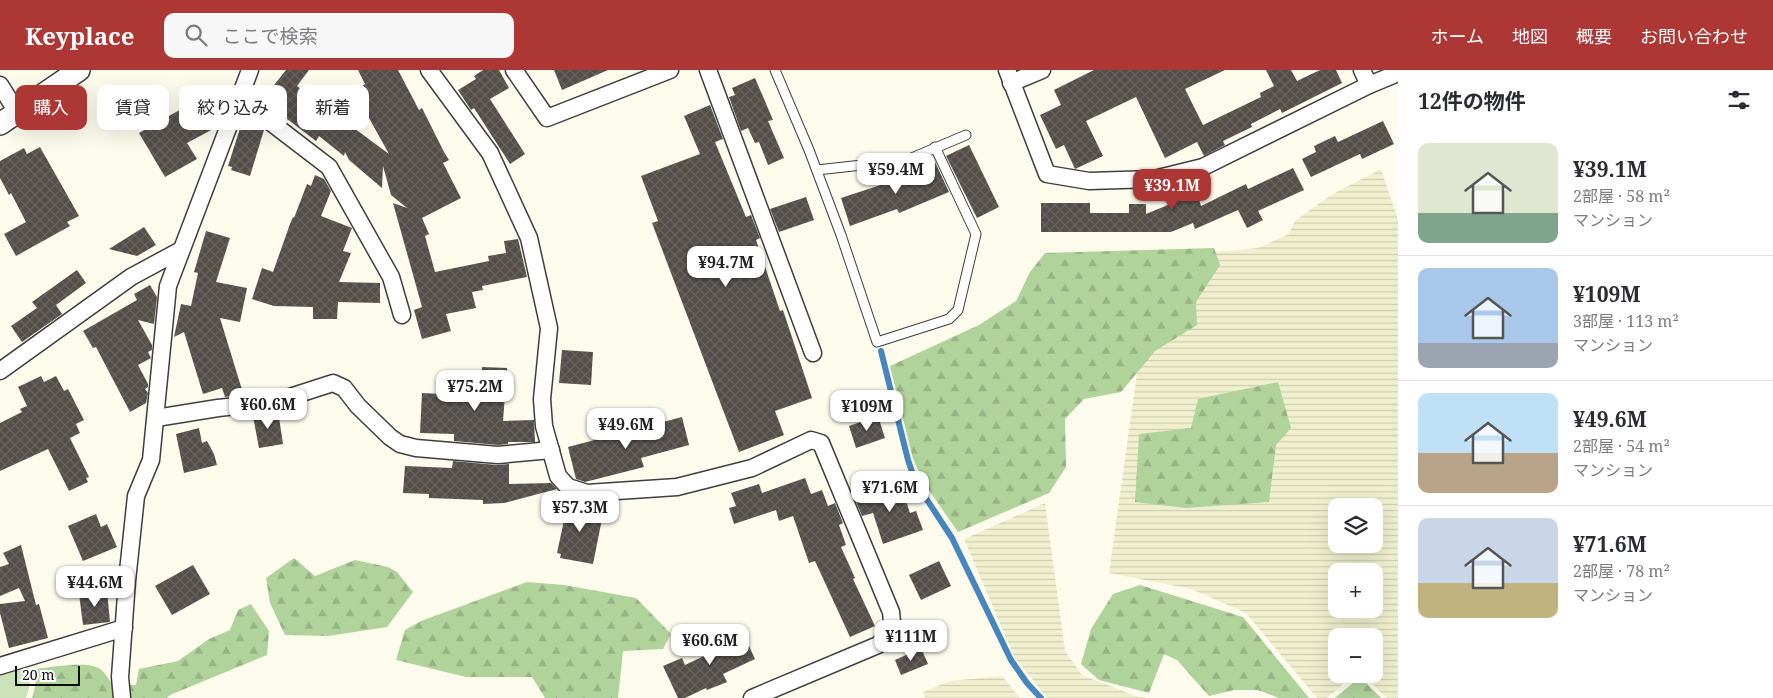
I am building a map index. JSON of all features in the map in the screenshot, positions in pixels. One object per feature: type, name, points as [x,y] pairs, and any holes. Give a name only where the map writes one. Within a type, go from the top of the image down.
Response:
[{"type":"street","points":[[0,85],[9,118],[80,70]]},
{"type":"street","points":[[244,85],[250,70]]},
{"type":"street","points":[[429,70],[490,153],[529,238],[549,328],[542,399],[544,426],[558,476],[568,487],[587,493],[677,487],[752,468],[811,440],[821,443],[891,612],[893,631],[878,645],[752,698]]},
{"type":"street","points":[[514,70],[547,118],[670,70]]},
{"type":"street","points":[[708,70],[813,353]]},
{"type":"street","points":[[1042,70],[1009,76],[1047,174],[1089,181],[1154,179],[1202,167],[1369,85],[1398,73]]},
{"type":"street","points":[[1362,70],[1369,85]]},
{"type":"street","points":[[122,698],[120,677],[136,496],[152,460],[168,286],[227,130]]},
{"type":"street","points":[[281,130],[329,167],[391,277],[402,315]]},
{"type":"street","points":[[0,371],[131,277],[182,250]]},
{"type":"street","points":[[156,418],[218,408],[274,402],[333,383],[344,388],[358,406],[390,437],[400,444],[416,448],[498,455],[551,450]]},
{"type":"street","points":[[0,666],[124,628]]},
{"type":"lane","points":[[776,70],[842,235],[877,342],[949,320],[958,310],[976,234],[935,147]]},
{"type":"lane","points":[[817,170],[907,160],[966,135]]},
{"type":"green space","points":[[1381,169],[1398,220],[1398,698],[1387,698],[1371,683],[1383,683],[1383,628],[1328,628],[1328,683],[1344,683],[1327,698],[1317,698],[1246,613],[1191,589],[1109,573],[1138,366],[1164,257],[1258,248],[1289,234],[1295,221],[1331,195]]},
{"type":"green space","points":[[1214,248],[1220,265],[1196,302],[1197,325],[1155,351],[1121,392],[1084,399],[1065,419],[1066,467],[1049,493],[958,532],[926,486],[913,459],[890,366],[979,325],[1016,301],[1030,272],[1045,253]]},
{"type":"green space","points":[[1278,382],[1291,428],[1276,445],[1269,502],[1186,508],[1135,502],[1139,434],[1191,428],[1198,399]]},
{"type":"green space","points":[[1045,503],[1065,651],[1082,675],[1146,698],[1047,698],[1014,656],[964,539]]},
{"type":"green space","points":[[294,558],[315,576],[355,560],[388,567],[397,572],[413,592],[387,627],[328,636],[285,635],[270,603],[266,578]]},
{"type":"green space","points":[[527,582],[564,585],[636,598],[671,634],[663,649],[623,651],[618,698],[545,698],[532,677],[466,677],[396,660],[405,630],[421,621]]},
{"type":"green space","points":[[1140,585],[1243,617],[1309,698],[1279,698],[1258,690],[1234,690],[1209,696],[1177,660],[1164,654],[1149,693],[1099,680],[1081,664],[1091,629],[1113,594]]},
{"type":"green space","points":[[251,604],[269,631],[267,655],[170,695],[167,698],[32,698],[37,669],[50,667],[76,665],[96,667],[106,674],[112,684],[136,685],[139,669],[178,661],[209,639],[230,630],[238,610]]},
{"type":"green space","points":[[29,668],[30,685],[26,698],[0,698],[0,675]]},
{"type":"green space","points":[[1002,676],[1020,698],[925,698],[923,692],[950,681]]},
{"type":"green space","points":[[1353,683],[1366,683],[1381,698],[1335,698]]},
{"type":"building","points":[[286,70],[309,70],[297,85],[297,127],[287,119],[287,85],[274,85]]},
{"type":"building","points":[[358,70],[398,70],[419,110],[422,108],[449,160],[443,163],[461,198],[422,218],[429,234],[425,236],[435,272],[489,261],[488,256],[506,253],[504,241],[518,239],[527,277],[482,286],[483,290],[472,292],[476,308],[446,314],[451,331],[422,339],[414,310],[422,307],[393,203],[407,208],[391,195],[383,166],[382,188],[349,160],[345,152],[344,156],[319,136],[316,141],[302,130],[357,130],[389,154],[369,118],[369,85],[363,85],[365,84]]},
{"type":"building","points":[[483,70],[499,70],[509,88],[490,99],[525,154],[510,164],[474,108],[471,110],[458,90],[476,79],[474,76]]},
{"type":"building","points":[[554,70],[608,70],[562,90]]},
{"type":"building","points":[[1094,70],[1225,70],[1185,89],[1203,125],[1261,97],[1260,93],[1274,86],[1266,70],[1291,70],[1297,81],[1320,70],[1336,70],[1342,83],[1282,113],[1280,109],[1251,124],[1252,127],[1223,141],[1225,145],[1204,156],[1197,142],[1165,158],[1136,97],[1086,121],[1103,156],[1075,169],[1064,145],[1056,149],[1040,115],[1061,105],[1054,90]]},
{"type":"building","points":[[755,78],[773,120],[768,121],[784,158],[768,165],[759,142],[755,143],[748,128],[741,131],[729,97],[735,95],[732,88]]},
{"type":"building","points":[[710,105],[723,139],[715,142],[746,217],[751,215],[760,238],[756,240],[780,311],[783,310],[812,398],[775,411],[784,435],[739,452],[652,223],[658,221],[641,176],[700,154],[684,116]]},
{"type":"building","points":[[179,110],[179,130],[211,130],[187,143],[197,159],[165,177],[139,133],[144,130],[169,130],[169,116]]},
{"type":"building","points":[[1383,121],[1394,144],[1362,159],[1360,154],[1311,177],[1302,159],[1316,152],[1314,146],[1335,136],[1338,142]]},
{"type":"building","points":[[239,130],[264,130],[250,176],[231,170],[232,167],[228,166]]},
{"type":"building","points":[[969,145],[999,207],[977,218],[946,156]]},
{"type":"building","points":[[40,147],[79,216],[67,222],[70,226],[16,256],[4,234],[26,222],[11,193],[9,195],[0,178],[0,161],[24,148],[27,154]]},
{"type":"building","points":[[935,162],[949,192],[899,213],[897,209],[850,226],[841,198],[896,180]]},
{"type":"building","points":[[1293,168],[1304,190],[1258,211],[1263,220],[1247,228],[1238,210],[1195,229],[1193,223],[1171,232],[1041,232],[1041,203],[1090,203],[1090,213],[1129,213],[1129,204],[1146,204],[1146,214],[1197,193],[1201,206],[1246,184],[1248,189]]},
{"type":"building","points":[[315,175],[324,179],[331,191],[321,216],[352,228],[343,251],[351,253],[339,282],[380,283],[380,303],[338,302],[337,319],[313,319],[313,307],[274,306],[252,299],[262,268],[273,272],[307,184],[311,186]]},
{"type":"building","points":[[806,197],[814,220],[779,232],[770,209]]},
{"type":"building","points":[[144,227],[156,245],[137,256],[109,249]]},
{"type":"building","points":[[206,231],[230,238],[216,282],[247,288],[240,322],[220,318],[243,393],[225,397],[222,388],[203,394],[184,332],[174,337],[181,304],[191,306],[198,273],[194,272]]},
{"type":"building","points":[[77,270],[86,283],[56,305],[62,314],[22,342],[11,326],[37,308],[32,302]]},
{"type":"building","points":[[150,285],[157,297],[154,324],[138,320],[152,345],[152,350],[148,352],[151,358],[138,365],[148,384],[148,387],[145,389],[148,393],[146,403],[130,412],[96,347],[93,348],[83,331],[137,300],[134,294]]},
{"type":"building","points":[[562,350],[593,352],[591,385],[559,383]]},
{"type":"building","points":[[482,367],[507,368],[503,421],[534,420],[535,442],[508,442],[508,444],[498,445],[454,441],[454,434],[420,433],[422,393],[461,395],[462,384],[467,384],[467,370],[482,371]]},
{"type":"building","points":[[41,376],[44,382],[56,376],[64,391],[68,389],[84,420],[76,424],[80,433],[70,438],[89,477],[86,478],[88,482],[69,491],[48,449],[0,471],[0,423],[22,412],[20,409],[27,406],[18,387]]},
{"type":"building","points":[[278,411],[283,444],[259,448],[253,416]]},
{"type":"building","points":[[878,416],[885,438],[856,448],[849,426]]},
{"type":"building","points":[[682,417],[689,445],[641,458],[644,467],[585,482],[576,479],[568,447]]},
{"type":"building","points":[[199,428],[202,443],[207,441],[217,465],[184,473],[176,434]]},
{"type":"building","points":[[453,461],[497,465],[509,464],[509,484],[551,483],[557,489],[504,503],[483,504],[483,500],[429,498],[429,494],[403,493],[405,466],[452,468]]},
{"type":"building","points":[[805,478],[811,494],[822,490],[828,506],[835,503],[843,523],[839,525],[846,545],[841,547],[855,578],[853,579],[875,626],[850,637],[815,561],[809,563],[793,516],[779,521],[776,510],[734,524],[729,508],[736,506],[731,493],[759,484],[762,493]]},
{"type":"building","points":[[887,486],[889,491],[901,486],[910,513],[916,511],[923,530],[883,544],[873,513],[862,516],[854,497]]},
{"type":"building","points":[[568,502],[604,509],[593,564],[560,558],[561,554],[557,553]]},
{"type":"building","points":[[96,514],[101,527],[107,524],[117,547],[83,561],[68,526]]},
{"type":"building","points":[[21,545],[36,605],[39,604],[48,638],[9,648],[0,613],[0,604],[25,601],[19,588],[0,596],[0,567],[9,564],[3,553]]},
{"type":"building","points":[[939,561],[951,586],[921,600],[909,575]]},
{"type":"building","points":[[193,565],[210,594],[172,615],[155,586]]},
{"type":"building","points":[[107,591],[110,622],[83,625],[79,594]]},
{"type":"building","points":[[740,626],[755,659],[723,674],[727,682],[707,690],[706,688],[685,698],[678,698],[663,666],[682,658],[685,665],[723,647],[718,636]]},
{"type":"building","points":[[921,648],[928,664],[901,675],[895,660]]},
{"type":"waterway","points":[[881,351],[908,460],[916,483],[952,538],[1011,660],[1027,683],[1041,698]]}]
